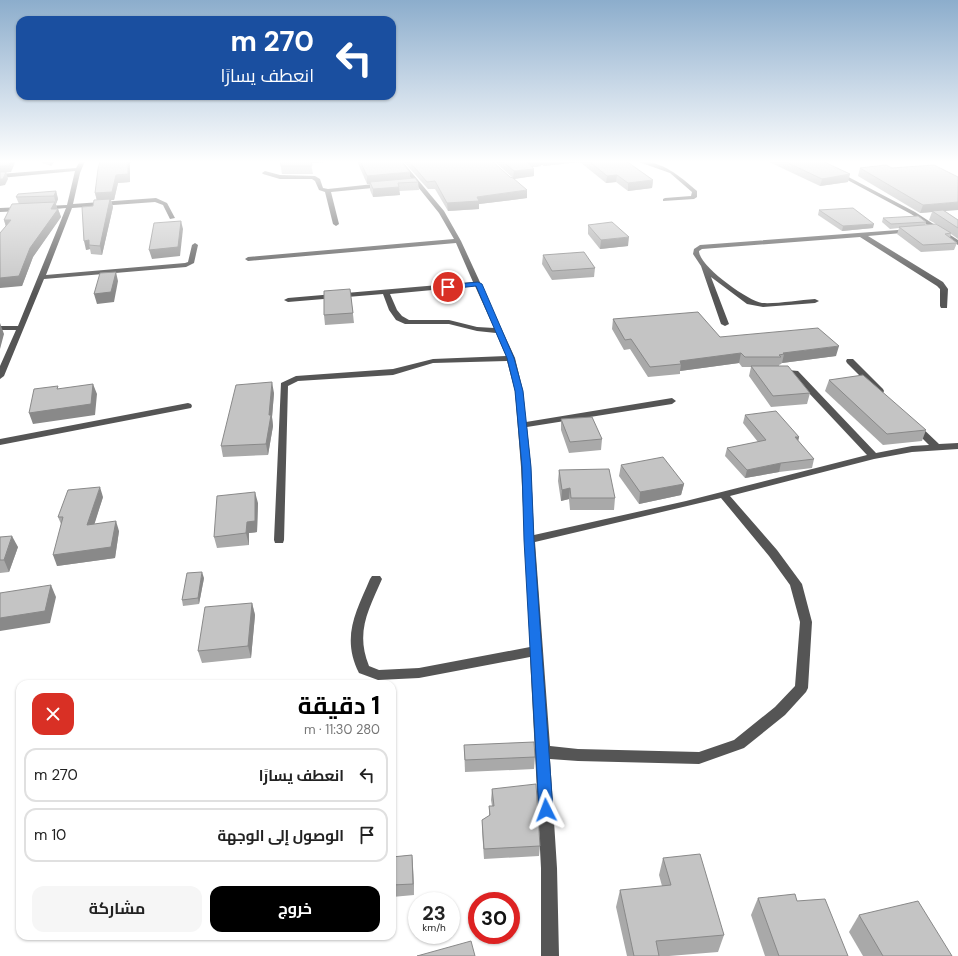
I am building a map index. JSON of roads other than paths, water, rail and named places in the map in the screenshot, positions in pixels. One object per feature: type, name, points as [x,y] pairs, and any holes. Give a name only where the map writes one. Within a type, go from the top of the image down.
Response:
[{"type":"street","points":[[38,208],[86,206]]},
{"type":"street","points":[[166,206],[172,218]]},
{"type":"street","points":[[332,206],[336,224]]},
{"type":"street","points":[[436,206],[442,212],[458,241],[478,284],[510,358],[519,391],[526,467],[529,540],[543,752],[549,868],[550,956]]},
{"type":"street","points":[[900,206],[958,243]]},
{"type":"street","points":[[0,376],[42,277],[69,207]]},
{"type":"street","points":[[0,210],[31,209]]},
{"type":"street","points":[[725,324],[704,268],[696,254],[696,250],[700,248],[936,228]]},
{"type":"street","points":[[862,235],[940,284],[944,289],[944,306]]},
{"type":"street","points":[[248,259],[458,241]]},
{"type":"street","points":[[42,277],[186,265],[191,263],[195,246]]},
{"type":"street","points":[[704,268],[750,302],[762,305],[815,301]]},
{"type":"street","points":[[288,300],[478,284]]},
{"type":"street","points":[[386,292],[393,310],[399,318],[408,322],[449,322],[477,329],[499,331]]},
{"type":"street","points":[[0,328],[21,328]]},
{"type":"street","points":[[280,540],[284,385],[296,380],[393,372],[433,361],[510,358]]},
{"type":"street","points":[[850,361],[888,399]]},
{"type":"street","points":[[768,371],[789,371],[795,373],[874,456]]},
{"type":"street","points":[[522,425],[672,401]]},
{"type":"street","points":[[0,442],[188,406]]},
{"type":"street","points":[[909,420],[936,447]]},
{"type":"street","points":[[529,540],[874,456],[912,449],[958,446]]},
{"type":"street","points":[[543,752],[578,755],[699,758],[739,744],[780,711],[801,688],[806,622],[796,584],[773,553],[723,494]]},
{"type":"street","points":[[376,579],[358,624],[356,647],[364,669],[378,675],[419,674],[536,651]]}]
